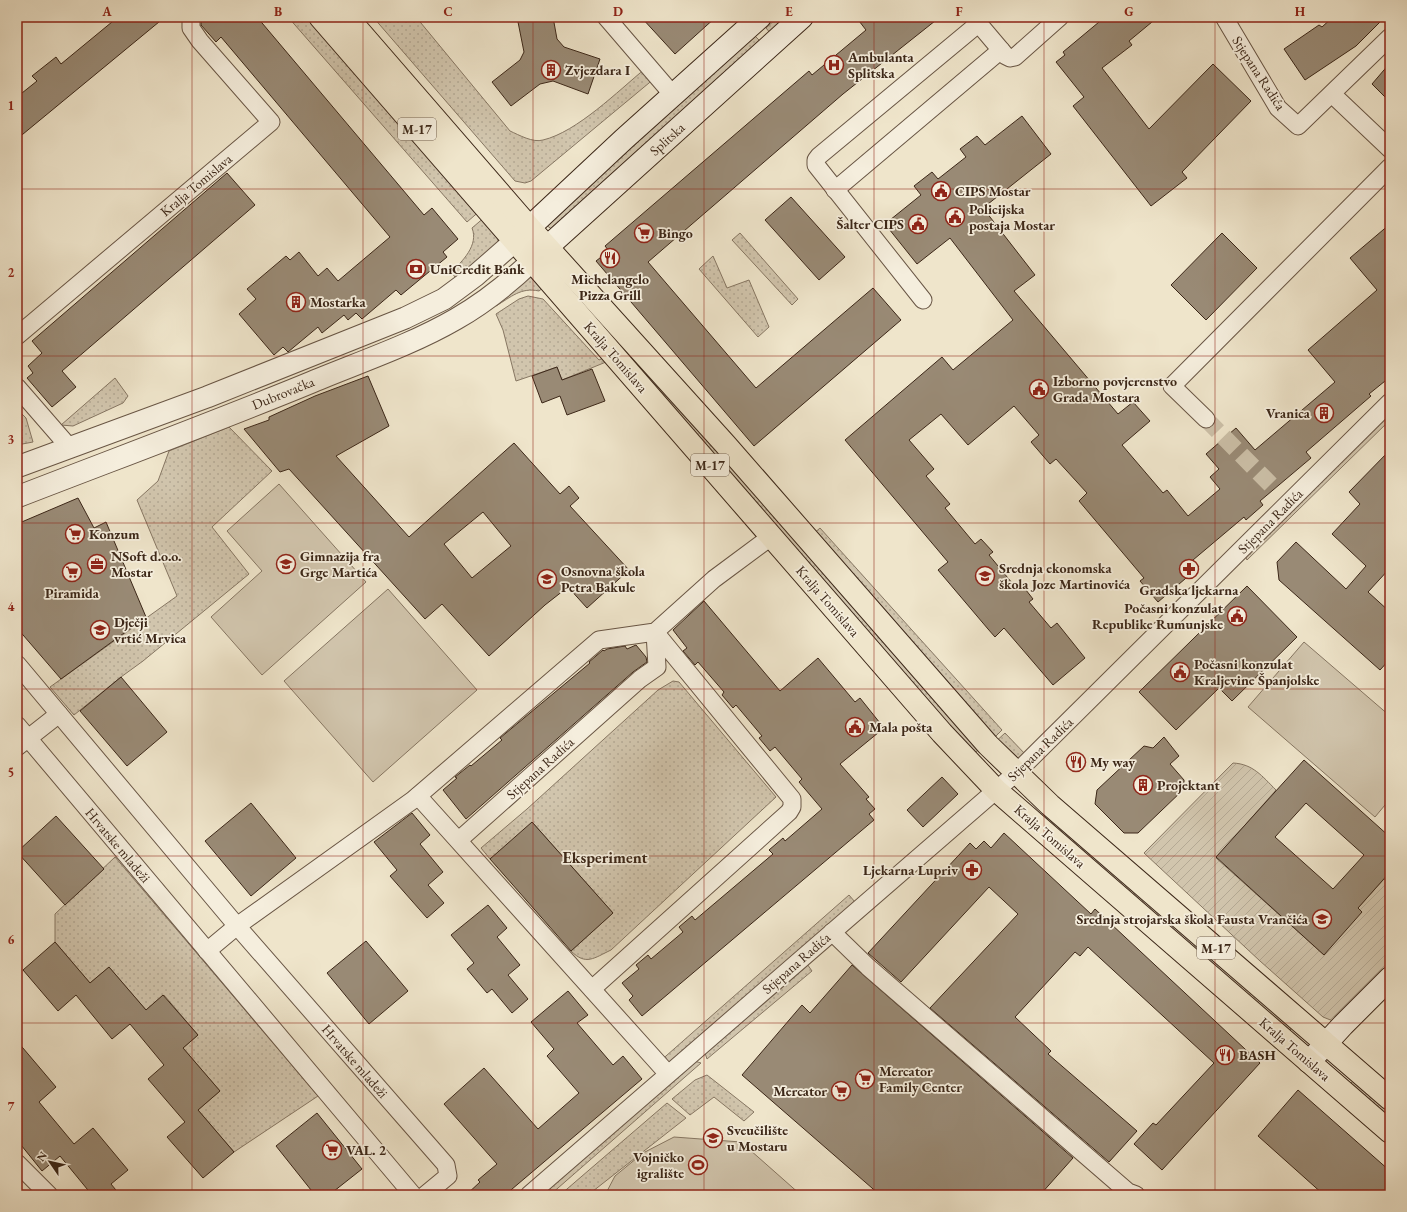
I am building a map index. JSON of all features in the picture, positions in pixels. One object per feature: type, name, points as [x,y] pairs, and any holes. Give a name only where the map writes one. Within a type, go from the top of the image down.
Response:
[{"type":"main road","name":"Kralja Tomislava","points":[[320,17],[540,254],[725,444],[988,745],[1016,773],[1390,1099]]},
{"type":"main road","name":"Kralja Tomislava","points":[[347,17],[522,234]]},
{"type":"main road","name":"Splitska","points":[[540,254],[802,17]]},
{"type":"main road","name":"Splitska","points":[[522,234],[757,20]]},
{"type":"main road","points":[[757,20],[772,44]]},
{"type":"main road","name":"Kralja Tomislava","points":[[540,254],[772,536],[942,733],[996,790],[1390,1132]]},
{"type":"main road","points":[[1309,1062],[1390,978]]},
{"type":"street","name":"Kralja Tomislava","points":[[17,336],[271,122],[200,41],[191,28],[191,17]]},
{"type":"street","points":[[606,17],[673,95]]},
{"type":"street","points":[[923,300],[835,190],[816,165],[816,160],[975,20],[1006,56],[1010,58],[1015,57],[1060,17]]},
{"type":"street","name":"Stjepana Radića","points":[[1224,17],[1278,108],[1298,126],[1390,37]]},
{"type":"street","points":[[835,190],[1001,50]]},
{"type":"street","points":[[1332,94],[1390,149]]},
{"type":"street","points":[[1206,419],[1172,386],[1390,167]]},
{"type":"street","name":"Dubrovačka","points":[[17,467],[207,398],[405,318],[454,292],[475,276],[522,234]]},
{"type":"street","name":"Dubrovačka","points":[[17,497],[280,395],[415,339],[474,308],[511,281],[540,254]]},
{"type":"street","points":[[17,387],[70,448]]},
{"type":"street","name":"Stjepana Radića","points":[[530,1195],[1016,773],[1390,402]]},
{"type":"street","points":[[207,952],[237,926],[418,796],[599,640],[654,632],[714,579],[772,536]]},
{"type":"street","points":[[592,989],[790,812],[792,807],[792,799],[654,632]]},
{"type":"street","name":"Stjepana Radića","points":[[459,840],[640,679],[657,667],[654,632]]},
{"type":"street","name":"Hrvatske mladeži","points":[[17,664],[237,926],[446,1165],[448,1176],[425,1195]]},
{"type":"street","points":[[22,742],[59,714]]},
{"type":"street","name":"Hrvatske mladeži","points":[[17,725],[22,742],[207,952],[413,1195]]},
{"type":"street","points":[[418,796],[668,1074]]},
{"type":"street","points":[[832,932],[868,966],[1122,1191]]},
{"type":"street","points":[[17,1163],[49,1195]]},
{"type":"shaded area","points":[[288,17],[315,17],[482,209],[467,222]]},
{"type":"shaded area","points":[[373,17],[416,17],[510,131],[531,140],[543,140],[556,136],[570,129],[597,110],[646,68],[655,78],[531,181],[525,183],[515,181]]},
{"type":"shaded area","points":[[778,17],[791,17],[771,34],[766,28]]},
{"type":"shaded area","points":[[755,36],[762,43],[553,230],[546,225]]},
{"type":"shaded area","points":[[486,216],[498,230],[498,243],[459,282],[451,272],[468,253],[471,247],[474,234],[472,228]]},
{"type":"shaded area","points":[[740,233],[798,299],[792,305],[732,240]]},
{"type":"shaded area","points":[[713,256],[727,288],[749,280],[769,327],[758,337],[699,269]]},
{"type":"shaded area","points":[[530,272],[549,283],[539,291],[527,290],[521,292],[511,296],[496,306],[491,298]]},
{"type":"shaded area","points":[[564,276],[980,749],[974,753],[560,280]]},
{"type":"shaded area","points":[[528,296],[543,299],[599,360],[603,358],[606,362],[562,380],[557,367],[516,381],[503,330],[496,314],[519,299]]},
{"type":"shaded area","points":[[115,378],[128,396],[123,403],[73,426],[61,425]]},
{"type":"shaded area","points":[[17,409],[26,418],[33,442],[17,445]]},
{"type":"shaded area","points":[[1390,412],[1390,420],[1247,560],[1245,556]]},
{"type":"shaded area","points":[[229,427],[272,471],[212,527],[249,574],[143,661],[74,715],[50,687],[177,596],[137,500],[158,481],[169,451]]},
{"type":"shaded area","points":[[279,484],[366,582],[262,675],[211,617],[262,571],[227,531]]},
{"type":"shaded area","points":[[820,528],[1002,730],[990,742],[812,535]]},
{"type":"shaded area","points":[[388,589],[477,690],[373,782],[284,681]]},
{"type":"shaded area","points":[[1304,642],[1390,716],[1390,799],[1375,817],[1248,707]]},
{"type":"shaded area","points":[[673,681],[679,682],[776,797],[611,950],[595,958],[581,958],[576,956],[571,951],[613,913],[533,823],[490,859],[481,848],[527,809],[658,690]]},
{"type":"shaded area","points":[[1005,733],[1026,755],[1016,765],[992,745]]},
{"type":"shaded area","points":[[1233,763],[1252,768],[1276,790],[1216,858],[1324,955],[1358,908],[1384,879],[1390,884],[1390,970],[1333,1021],[1323,1017],[1260,961],[1144,853]]},
{"type":"shaded area","points":[[1045,815],[1294,1026],[1289,1031],[1042,818]]},
{"type":"shaded area","points":[[115,857],[318,1096],[234,1152],[198,1110],[220,1091],[183,1048],[198,1035],[164,995],[146,1010],[109,967],[90,983],[55,942],[55,914]]},
{"type":"shaded area","points":[[849,895],[855,902],[664,1069],[658,1063]]},
{"type":"shaded area","points":[[805,961],[812,971],[707,1059],[704,1050]]},
{"type":"shaded area","points":[[691,1060],[701,1063],[550,1195],[537,1195]]},
{"type":"shaded area","points":[[707,1075],[754,1112],[744,1121],[714,1097],[690,1115],[672,1099],[695,1080]]},
{"type":"shaded area","points":[[1355,1079],[1390,1110],[1390,1118],[1350,1084]]},
{"type":"shaded area","points":[[667,1103],[686,1118],[588,1195],[560,1195]]},
{"type":"shaded area","name":"Vojničko igralište","points":[[674,1137],[741,1142],[801,1195],[605,1195],[615,1176],[643,1153]]},
{"type":"building","points":[[118,17],[165,17],[17,139],[17,97],[37,81],[32,76],[56,57],[61,64]]},
{"type":"building","points":[[201,17],[257,17],[424,215],[432,208],[458,239],[443,252],[447,257],[401,295],[396,290],[362,319],[356,313],[348,320],[344,315],[322,333],[318,327],[288,352],[283,347],[274,355],[239,314],[256,299],[247,289],[286,256],[290,260],[299,252],[318,276],[327,268],[338,281],[390,237],[221,37],[216,42],[201,25]]},
{"type":"building","name":"Zvjezdara I","points":[[517,17],[553,17],[557,39],[564,47],[600,59],[588,94],[553,81],[540,84],[511,106],[492,82],[520,60],[524,52]]},
{"type":"building","points":[[641,17],[716,17],[675,54]]},
{"type":"building","points":[[856,17],[940,17],[843,94],[648,262],[756,388],[873,288],[901,320],[754,446],[596,261],[609,251],[605,246],[809,71],[812,75],[866,30]]},
{"type":"building","points":[[1105,17],[1158,17],[1129,41],[1132,45],[1102,68],[1149,129],[1213,64],[1251,101],[1182,172],[1187,178],[1151,206],[1073,106],[1084,97],[1056,62],[1065,55],[1063,52]]},
{"type":"building","points":[[1333,17],[1385,17],[1356,46],[1305,80],[1284,49],[1319,25],[1322,27]]},
{"type":"building","points":[[1390,63],[1390,102],[1372,84]]},
{"type":"building","points":[[1022,116],[1051,154],[983,208],[1035,275],[1014,291],[1118,414],[1133,402],[1150,421],[1122,445],[1163,493],[1167,490],[1188,516],[1220,489],[1210,477],[1219,469],[1206,454],[1236,428],[1255,450],[1335,382],[1308,350],[1377,290],[1350,258],[1390,224],[1390,377],[1369,394],[1371,396],[1306,452],[1311,458],[1260,501],[1263,505],[1246,520],[1244,517],[1193,560],[1199,567],[1158,602],[1140,581],[1144,578],[1079,501],[1087,493],[1056,459],[1050,464],[1031,442],[1039,435],[1014,406],[968,445],[941,414],[909,440],[934,469],[926,476],[950,504],[945,508],[975,544],[981,539],[993,552],[989,555],[1017,589],[1022,585],[1033,599],[1029,602],[1051,628],[1057,623],[1085,658],[1053,685],[1004,628],[995,637],[988,629],[938,570],[948,562],[845,440],[942,357],[953,370],[1013,320],[950,238],[917,264],[885,224],[921,195],[914,186],[932,172],[938,179],[966,157],[960,149],[977,136],[985,145]]},
{"type":"building","points":[[227,173],[255,205],[62,371],[76,387],[52,407],[27,378],[33,373],[28,366],[42,353],[32,341]]},
{"type":"building","points":[[791,197],[845,257],[819,280],[765,220]]},
{"type":"building","points":[[1222,233],[1257,268],[1206,320],[1171,285]]},
{"type":"building","points":[[557,367],[562,380],[592,369],[605,401],[567,415],[560,396],[542,403],[532,376]]},
{"type":"building","points":[[368,376],[389,426],[336,456],[409,537],[514,443],[560,494],[569,486],[579,498],[570,506],[629,570],[587,608],[568,587],[545,605],[489,656],[442,604],[425,619],[289,469],[280,472],[244,429],[269,420],[269,417],[315,396]],"holes":[[[483,512],[511,546],[472,578],[444,544]]]},
{"type":"building","points":[[1390,450],[1390,568],[1368,592],[1390,612],[1390,659],[1380,670],[1279,580],[1277,562],[1296,542],[1346,589],[1366,566],[1332,534],[1360,504],[1349,492]]},
{"type":"building","name":"Piramida","points":[[78,498],[94,528],[106,522],[146,617],[61,679],[17,628],[17,524]]},
{"type":"building","points":[[1247,586],[1297,637],[1232,701],[1219,688],[1176,730],[1139,692]]},
{"type":"building","points":[[704,601],[780,691],[818,658],[855,702],[860,698],[884,728],[840,764],[869,797],[866,799],[875,809],[869,814],[874,820],[642,1016],[629,1000],[633,996],[622,983],[639,969],[636,965],[648,955],[651,959],[683,932],[679,927],[692,916],[695,920],[773,854],[769,850],[783,838],[785,841],[822,809],[799,782],[802,779],[775,747],[770,751],[759,738],[762,736],[736,705],[733,708],[722,695],[724,692],[698,662],[695,665],[683,651],[687,648],[673,630]]},
{"type":"building","points":[[636,645],[646,657],[647,662],[633,672],[466,819],[443,790],[457,778],[455,777],[470,765],[471,766],[502,740],[500,738],[590,663],[589,662],[603,650],[625,646],[627,649]]},
{"type":"building","points":[[121,677],[167,732],[127,766],[80,711]]},
{"type":"building","name":"Projektant","points":[[1164,737],[1179,756],[1170,764],[1184,780],[1184,789],[1138,833],[1124,833],[1095,804],[1097,790],[1144,746],[1153,748]]},
{"type":"building","points":[[1304,760],[1390,837],[1390,872],[1358,908],[1362,912],[1324,955],[1216,857]],"holes":[[[1306,803],[1364,855],[1333,889],[1275,837]]]},
{"type":"building","points":[[942,777],[958,794],[923,827],[907,810]]},
{"type":"building","points":[[251,803],[296,858],[251,896],[205,841]]},
{"type":"building","points":[[412,813],[430,835],[420,844],[443,872],[428,885],[444,903],[427,918],[390,876],[397,870],[374,842]]},
{"type":"building","points":[[56,816],[104,869],[65,905],[17,852]]},
{"type":"building","points":[[532,822],[613,913],[571,951],[490,859]]},
{"type":"building","points":[[1004,833],[1091,914],[1095,909],[1260,1063],[1162,1170],[1134,1144],[1153,1123],[1156,1125],[1214,1063],[1088,947],[1080,956],[1075,952],[1015,1017],[1051,1051],[1048,1054],[1137,1131],[1109,1162],[930,1008],[1018,914],[989,887],[901,982],[868,953],[970,843],[976,849],[984,841],[991,848]]},
{"type":"building","points":[[488,905],[507,928],[497,937],[520,965],[508,975],[528,999],[512,1013],[492,989],[487,993],[467,969],[474,963],[451,935]]},
{"type":"building","points":[[366,941],[408,991],[369,1024],[327,973]]},
{"type":"building","points":[[55,942],[90,983],[109,967],[146,1010],[163,995],[198,1035],[183,1048],[220,1091],[198,1110],[234,1152],[203,1178],[167,1137],[185,1122],[148,1079],[164,1065],[130,1024],[112,1039],[76,995],[58,1011],[23,970]]},
{"type":"building","name":"Mercator Family Center","points":[[852,965],[1073,1158],[1040,1195],[880,1195],[742,1075],[802,1005],[810,1013]]},
{"type":"building","points":[[568,991],[588,1015],[577,1023],[613,1065],[623,1056],[642,1079],[505,1195],[466,1195],[480,1182],[478,1180],[497,1164],[444,1104],[484,1068],[538,1129],[579,1093],[547,1056],[554,1049],[531,1022]]},
{"type":"building","points":[[17,1041],[56,1087],[39,1102],[74,1144],[93,1128],[128,1170],[111,1184],[120,1195],[92,1195],[60,1156],[42,1171],[17,1140]]},
{"type":"building","points":[[1298,1090],[1390,1171],[1390,1195],[1324,1195],[1258,1136]]},
{"type":"building","points":[[317,1113],[362,1169],[329,1195],[315,1195],[276,1146]]},
{"type":"tunnel","points":[[1206,419],[1275,489]]},
{"type":"place","name":"Ambulanta Splitska","points":[[834,65]]},
{"type":"place","name":"Zvjezdara I","points":[[551,70]]},
{"type":"place","name":"CIPS Mostar","points":[[941,191]]},
{"type":"place","name":"Policijska postaja Mostar","points":[[955,217]]},
{"type":"place","name":"Šalter CIPS","points":[[918,224]]},
{"type":"place","name":"Bingo","points":[[644,233]]},
{"type":"place","name":"Michelangelo Pizza Grill","points":[[610,258]]},
{"type":"place","name":"UniCredit Bank","points":[[416,269]]},
{"type":"place","name":"Mostarka","points":[[296,302]]},
{"type":"place","name":"Izborno povjerenstvo Grada Mostara","points":[[1039,389]]},
{"type":"place","name":"Vranica","points":[[1324,413]]},
{"type":"place","name":"Konzum","points":[[75,534]]},
{"type":"place","name":"NSoft d.o.o. Mostar","points":[[97,564]]},
{"type":"place","name":"Gimnazija fra Grge Martića","points":[[286,564]]},
{"type":"place","name":"Gradska ljekarna","points":[[1189,569]]},
{"type":"place","name":"Piramida","points":[[72,572]]},
{"type":"place","name":"Srednja ekonomska škola Joze Martinovića","points":[[985,576]]},
{"type":"place","name":"Osnovna škola Petra Bakule","points":[[547,579]]},
{"type":"place","name":"Počasni konzulat Republike Rumunjske","points":[[1237,616]]},
{"type":"place","name":"Dječji vrtić Mrvica","points":[[100,630]]},
{"type":"place","name":"Počasni konzulat Kraljevine Španjolske","points":[[1180,672]]},
{"type":"place","name":"Mala pošta","points":[[855,727]]},
{"type":"place","name":"My way","points":[[1076,762]]},
{"type":"place","name":"Projektant","points":[[1143,785]]},
{"type":"place","name":"Ljekarna Lupriv","points":[[972,870]]},
{"type":"place","name":"Srednja strojarska škola Fausta Vrančića","points":[[1322,919]]},
{"type":"place","name":"BASH","points":[[1225,1055]]},
{"type":"place","name":"Mercator Family Center","points":[[865,1079]]},
{"type":"place","name":"Mercator","points":[[841,1091]]},
{"type":"place","name":"Sveučilište u Mostaru","points":[[713,1138]]},
{"type":"place","name":"VAL. 2","points":[[332,1150]]},
{"type":"place","name":"Vojničko igralište","points":[[698,1165]]},
{"type":"district","name":"Eksperiment","points":[[605,857]]}]
